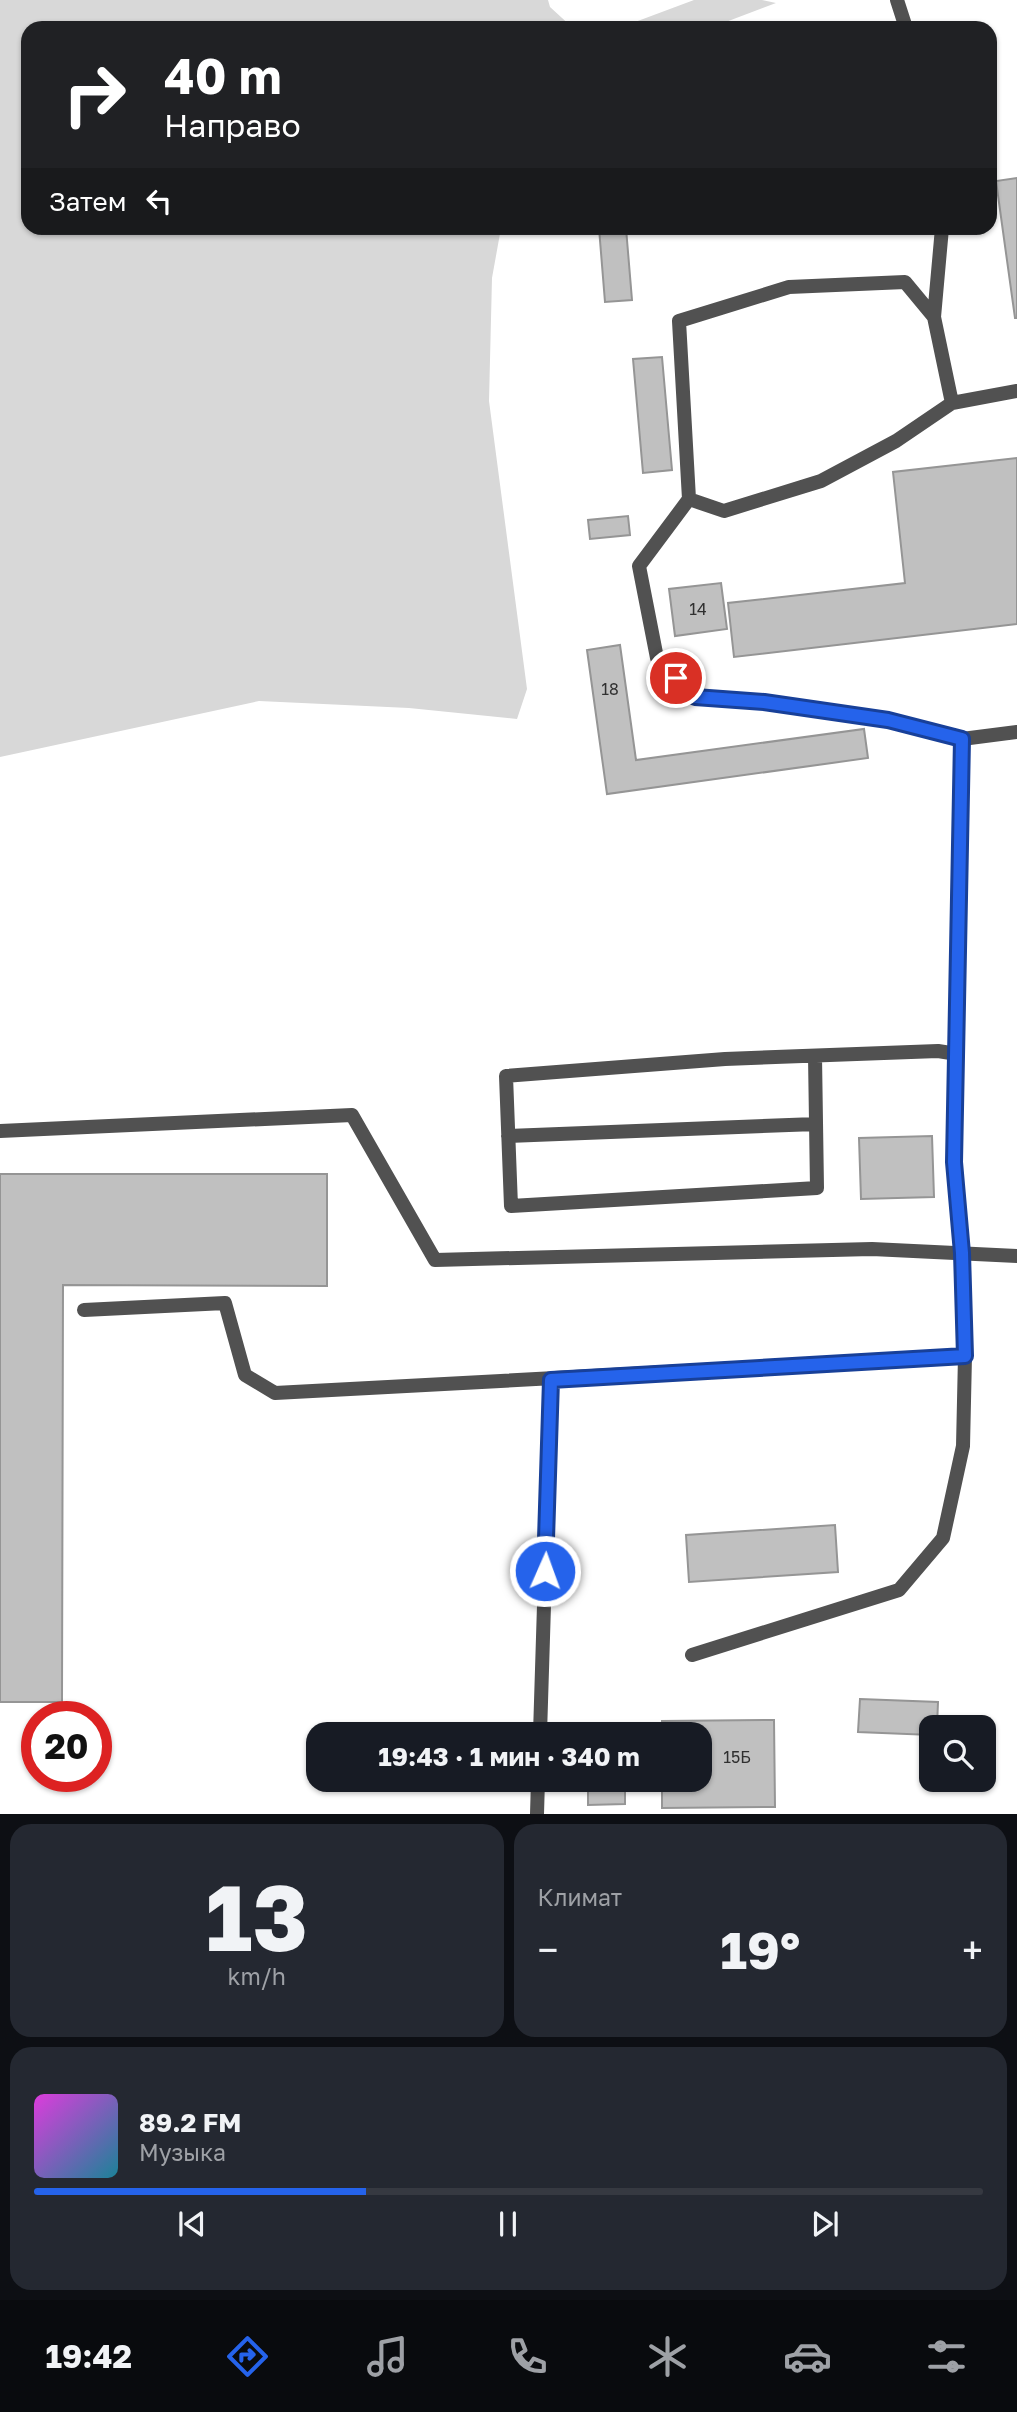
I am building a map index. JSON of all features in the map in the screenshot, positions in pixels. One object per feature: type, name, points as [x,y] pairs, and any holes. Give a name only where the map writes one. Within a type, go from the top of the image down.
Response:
[{"type":"street","points":[[897,0],[904,21]]},
{"type":"street","points":[[941,235],[934,317],[952,403]]},
{"type":"street","points":[[934,317],[905,282],[789,287],[679,321],[689,499],[639,566],[657,659],[695,697],[764,702],[888,720],[962,739],[1017,732]]},
{"type":"street","points":[[689,499],[724,511],[821,481],[896,441],[952,403],[1017,391]]},
{"type":"street","points":[[692,1655],[898,1590],[943,1538],[963,1446],[965,1356],[962,1253],[954,1162],[962,739]]},
{"type":"street","points":[[815,1056],[817,1188],[511,1206],[506,1076],[725,1059],[938,1051],[957,1054]]},
{"type":"street","points":[[0,1131],[352,1115],[435,1260],[872,1249],[1017,1256]]},
{"type":"street","points":[[508,1136],[816,1124]]},
{"type":"street","points":[[84,1310],[225,1303],[245,1375],[275,1394],[965,1356]]},
{"type":"street","points":[[540,1722],[551,1380]]},
{"type":"street","points":[[537,1814],[538,1792]]},
{"type":"shaded area","points":[[0,0],[548,0],[550,7],[565,21],[21,21],[21,235],[500,235],[492,278],[489,401],[527,689],[517,719],[409,708],[259,701],[0,757]]},
{"type":"shaded area","points":[[694,0],[762,0],[776,3],[728,21],[638,21]]},
{"type":"building","points":[[1017,178],[1017,318],[1015,318],[997,181]]},
{"type":"building","points":[[600,235],[627,235],[632,300],[605,302]]},
{"type":"building","points":[[662,357],[672,470],[643,473],[633,359]]},
{"type":"building","points":[[1017,458],[1017,624],[734,657],[728,603],[905,583],[893,472]]},
{"type":"building","points":[[628,516],[630,535],[590,539],[588,520]]},
{"type":"building","points":[[721,583],[727,629],[675,636],[669,589]]},
{"type":"building","points":[[620,645],[636,760],[864,729],[868,758],[607,794],[587,650]]},
{"type":"building","points":[[932,1136],[934,1197],[861,1199],[859,1138]]},
{"type":"building","points":[[0,1174],[327,1174],[327,1286],[63,1285],[62,1701],[0,1702]]},
{"type":"building","points":[[835,1525],[838,1572],[689,1582],[686,1535]]},
{"type":"building","points":[[860,1699],[938,1702],[937,1715],[919,1715],[919,1735],[858,1732]]},
{"type":"building","points":[[774,1720],[775,1807],[662,1808],[662,1792],[712,1792],[712,1722],[662,1721]]},
{"type":"building","points":[[588,1792],[625,1792],[625,1804],[588,1805]]},
{"type":"route","points":[[545,1571],[551,1380],[965,1356],[962,1253],[954,1162],[962,739],[888,720],[764,702],[695,697],[676,678]]}]
